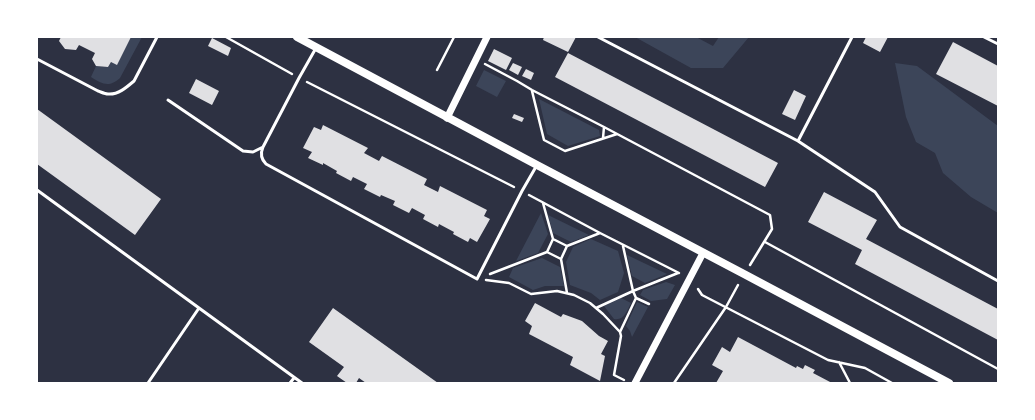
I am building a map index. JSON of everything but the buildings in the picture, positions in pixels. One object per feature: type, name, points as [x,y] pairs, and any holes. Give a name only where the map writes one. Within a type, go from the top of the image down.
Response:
[{"type":"main road","points":[[297,37],[949,383]]},
{"type":"street","points":[[448,118],[488,37]]},
{"type":"street","points":[[635,383],[703,253]]},
{"type":"lane","points":[[37,59],[98,91],[108,94],[115,93],[134,81],[156,37]]},
{"type":"lane","points":[[598,37],[798,141],[875,192],[900,227],[998,281]]},
{"type":"lane","points":[[798,141],[852,37]]},
{"type":"lane","points":[[984,37],[998,44]]},
{"type":"lane","points":[[317,47],[261,151],[263,161],[477,279],[536,165]]},
{"type":"lane","points":[[168,100],[243,152],[253,152],[263,147]]},
{"type":"lane","points":[[37,190],[302,383]]},
{"type":"lane","points":[[148,383],[199,308]]},
{"type":"lane","points":[[290,383],[294,378]]},
{"type":"path","points":[[226,37],[300,78],[690,279],[702,295],[828,360],[865,368],[892,383]]},
{"type":"path","points":[[437,70],[454,37]]},
{"type":"path","points":[[476,60],[770,215],[772,229],[765,242],[744,274],[726,307],[674,383]]},
{"type":"path","points":[[532,90],[544,140],[565,151],[617,134]]},
{"type":"path","points":[[603,138],[604,127]]},
{"type":"path","points":[[477,279],[547,252],[553,239],[542,202]]},
{"type":"path","points":[[567,293],[561,259],[567,246],[600,233]]},
{"type":"path","points":[[553,239],[567,246]]},
{"type":"path","points":[[765,242],[998,369]]},
{"type":"path","points":[[623,245],[633,291],[636,298],[649,304]]},
{"type":"path","points":[[547,252],[561,259]]},
{"type":"path","points":[[596,308],[678,273]]},
{"type":"path","points":[[477,279],[509,283],[531,294],[557,292],[567,293],[582,299],[596,308],[611,321],[620,332]]},
{"type":"path","points":[[630,383],[614,375],[621,336],[620,332],[636,298]]},
{"type":"path","points":[[838,362],[850,383]]},
{"type":"shaded area","points":[[131,37],[142,37],[120,78],[112,83],[106,84],[91,77],[96,66],[108,67],[111,62],[117,64]]},
{"type":"shaded area","points":[[635,37],[696,37],[713,46],[719,37],[749,37],[723,68],[691,68]]},
{"type":"shaded area","points":[[895,63],[917,66],[998,126],[998,213],[971,197],[943,173],[935,153],[916,142],[906,117]]},
{"type":"shaded area","points":[[484,70],[506,81],[497,97],[476,86]]},
{"type":"shaded area","points":[[539,99],[599,130],[600,136],[568,146],[547,134]]},
{"type":"shaded area","points":[[541,213],[548,234],[538,253],[516,261]]},
{"type":"shaded area","points":[[548,215],[589,235],[571,242],[553,233]]},
{"type":"shaded area","points":[[591,239],[618,251],[624,273],[618,292],[600,300],[591,293],[570,285],[566,262],[573,247]]},
{"type":"shaded area","points":[[627,255],[667,274],[645,283],[632,276]]},
{"type":"shaded area","points":[[542,258],[560,267],[564,286],[545,286],[533,290],[509,277],[513,268]]},
{"type":"shaded area","points":[[666,282],[675,285],[667,299],[651,301],[640,295],[643,290]]},
{"type":"shaded area","points":[[621,298],[631,303],[623,317],[614,319],[604,306]]},
{"type":"shaded area","points":[[637,302],[648,307],[632,337],[626,326]]}]
